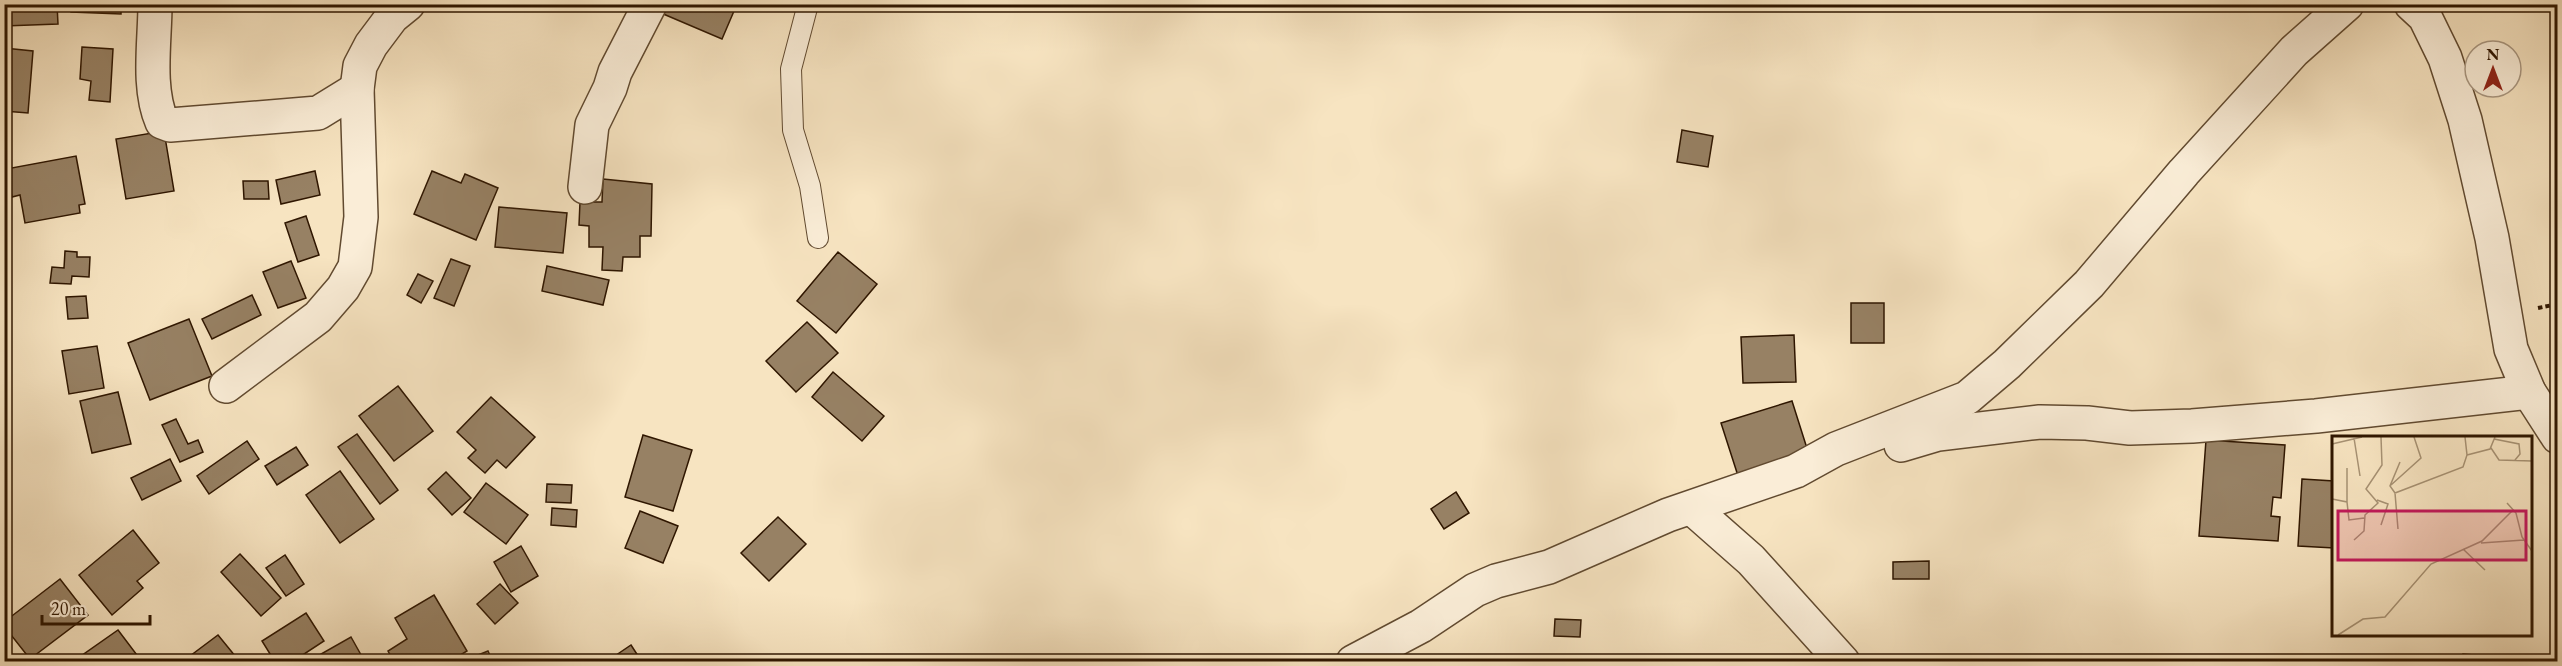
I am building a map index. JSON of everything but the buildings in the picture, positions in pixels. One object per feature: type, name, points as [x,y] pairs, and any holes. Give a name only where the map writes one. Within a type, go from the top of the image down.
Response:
[{"type":"street","points":[[155,4],[154,85],[162,122],[170,125],[318,113],[357,89]]},
{"type":"street","points":[[226,386],[318,317],[343,288],[355,267],[361,217],[357,89],[360,66],[371,45],[392,16],[408,4]]},
{"type":"street","points":[[585,187],[592,125],[615,72],[650,4]]},
{"type":"street","points":[[1353,662],[1421,626],[1475,590],[1496,581],[1549,567],[1668,515],[1796,471],[1836,449],[1967,398],[2007,364],[2089,284],[2184,172],[2294,51],[2346,4]]},
{"type":"street","points":[[2411,4],[2425,16],[2445,58],[2465,120],[2492,238],[2511,349],[2529,392],[2558,437]]},
{"type":"street","points":[[1820,458],[1901,445],[1938,434],[2040,422],[2087,423],[2130,428],[2192,426],[2316,416],[2529,392]]},
{"type":"street","points":[[1692,508],[1751,560],[1843,662]]},
{"type":"lane","points":[[808,4],[791,69],[792,130],[810,186],[818,238]]}]
